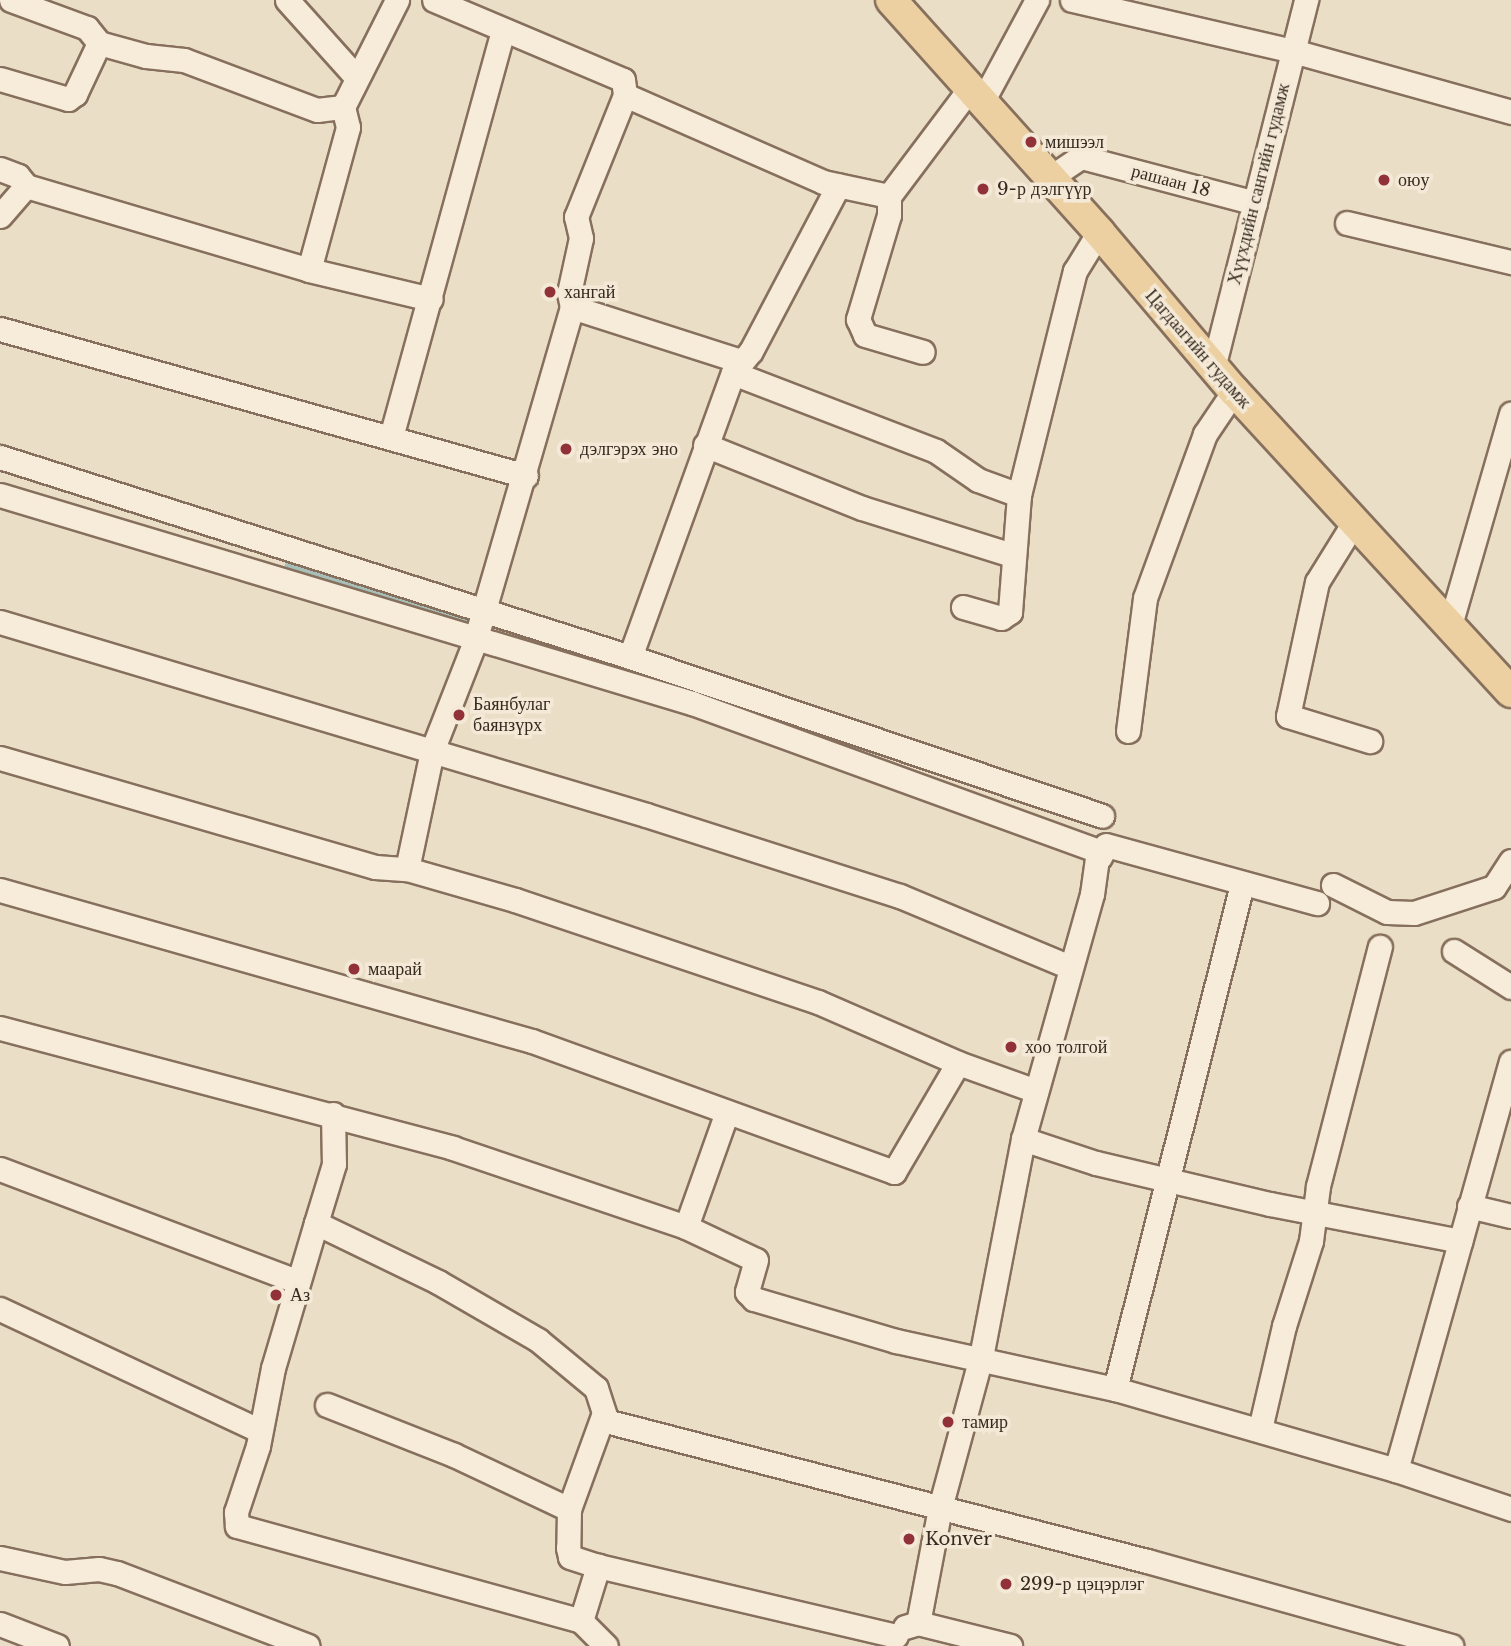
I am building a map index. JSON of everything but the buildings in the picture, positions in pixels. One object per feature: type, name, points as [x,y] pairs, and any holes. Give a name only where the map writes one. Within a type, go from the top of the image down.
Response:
[{"type":"main road","name":"Цагдаагийн гудамж","points":[[891,0],[1051,177],[1213,368],[1353,524],[1511,692]]},
{"type":"street","points":[[11,0],[87,28],[99,43],[146,56],[184,60],[317,110],[343,107]]},
{"type":"street","points":[[287,0],[356,77]]},
{"type":"street","points":[[309,270],[348,127],[343,107],[397,0]]},
{"type":"street","points":[[407,869],[432,751],[475,640],[526,476],[572,307],[569,293],[581,238],[576,218],[625,95],[623,80],[434,0]]},
{"type":"street","points":[[923,352],[865,335],[859,319],[886,229],[889,196],[976,95],[1037,0]]},
{"type":"street","points":[[1072,0],[1293,51],[1511,112]]},
{"type":"street","name":"Хүүхдийн сангийн гудамж","points":[[1213,368],[1306,0]]},
{"type":"street","points":[[391,437],[503,30]]},
{"type":"street","points":[[0,79],[68,99],[75,94],[99,43]]},
{"type":"street","points":[[625,95],[838,186],[889,196]]},
{"type":"street","name":"рашаан 18","points":[[1051,177],[1080,157],[1255,203]]},
{"type":"street","points":[[0,169],[18,176],[26,187],[309,270],[431,299]]},
{"type":"street","points":[[630,657],[705,445],[737,367],[751,351],[838,186]]},
{"type":"street","points":[[0,216],[26,187]]},
{"type":"street","points":[[1347,223],[1511,262]]},
{"type":"street","points":[[963,607],[1006,616],[1011,608],[1012,555],[1019,495],[1075,271],[1099,232]]},
{"type":"street","points":[[572,307],[615,317],[737,367],[936,451],[978,480],[1019,495]]},
{"type":"street","points":[[0,329],[526,476]]},
{"type":"street","points":[[1128,731],[1145,598],[1205,434],[1234,391]]},
{"type":"street","points":[[1450,625],[1511,414]]},
{"type":"street","points":[[705,445],[862,508],[1012,555]]},
{"type":"street","points":[[0,457],[630,657],[1102,817]]},
{"type":"street","points":[[0,495],[475,640],[541,655],[692,703],[1092,847],[1100,857]]},
{"type":"street","points":[[1353,524],[1317,582],[1288,716],[1370,741]]},
{"type":"street","points":[[0,622],[432,751],[900,896],[1070,967]]},
{"type":"street","points":[[0,758],[375,867],[407,869],[721,968],[860,1019],[958,1063],[1036,1091]]},
{"type":"street","points":[[1015,821],[1022,791]]},
{"type":"street","points":[[918,1623],[940,1507],[981,1357],[1023,1139],[1100,857],[1106,845],[1317,903]]},
{"type":"street","points":[[1333,885],[1387,912],[1414,913],[1494,887],[1511,861]]},
{"type":"street","points":[[1115,1389],[1171,1179],[1242,884]]},
{"type":"street","points":[[0,890],[532,1041],[894,1172],[958,1063]]},
{"type":"street","points":[[1260,1429],[1317,1210],[1318,1186],[1380,947]]},
{"type":"street","points":[[1454,951],[1511,987]]},
{"type":"street","points":[[0,1028],[333,1114],[506,1164],[686,1227],[757,1260],[748,1297],[896,1341],[981,1357],[1115,1389],[1260,1429],[1396,1470],[1511,1510]]},
{"type":"street","points":[[1396,1470],[1511,1062]]},
{"type":"street","points":[[686,1227],[727,1112]]},
{"type":"street","points":[[333,1114],[334,1164],[296,1280],[260,1431],[236,1512],[237,1526],[581,1621],[606,1646]]},
{"type":"street","points":[[1023,1139],[1096,1163],[1270,1204],[1317,1210],[1460,1241]]},
{"type":"street","points":[[0,1169],[296,1280]]},
{"type":"street","points":[[1469,1206],[1511,1216]]},
{"type":"street","points":[[316,1223],[438,1282],[538,1340],[596,1388],[604,1413],[569,1509],[570,1557],[894,1641],[905,1626],[918,1623],[1010,1646]]},
{"type":"street","points":[[0,1309],[260,1431]]},
{"type":"street","points":[[327,1405],[454,1455],[569,1509]]},
{"type":"street","points":[[602,1420],[940,1507],[1451,1646]]},
{"type":"street","points":[[0,1558],[65,1572],[99,1569],[117,1573],[307,1646]]},
{"type":"street","points":[[581,1621],[598,1566]]},
{"type":"street","points":[[0,1624],[57,1646]]},
{"type":"waterway","points":[[298,570],[466,623]]},
{"type":"place","name":"мишээл","points":[[1031,142]]},
{"type":"place","name":"оюу","points":[[1384,180]]},
{"type":"place","name":"9-р дэлгүүр","points":[[983,189]]},
{"type":"place","name":"хангай","points":[[550,292]]},
{"type":"place","name":"дэлгэрэх эно","points":[[566,449]]},
{"type":"place","name":"Баянбулаг баянзүрх","points":[[459,715]]},
{"type":"place","name":"маарай","points":[[354,969]]},
{"type":"place","name":"хоо толгой","points":[[1011,1047]]},
{"type":"place","name":"Аз","points":[[276,1295]]},
{"type":"place","name":"тамир","points":[[948,1422]]},
{"type":"place","name":"Konver","points":[[909,1539]]},
{"type":"place","name":"299-р цэцэрлэг","points":[[1006,1584]]}]
